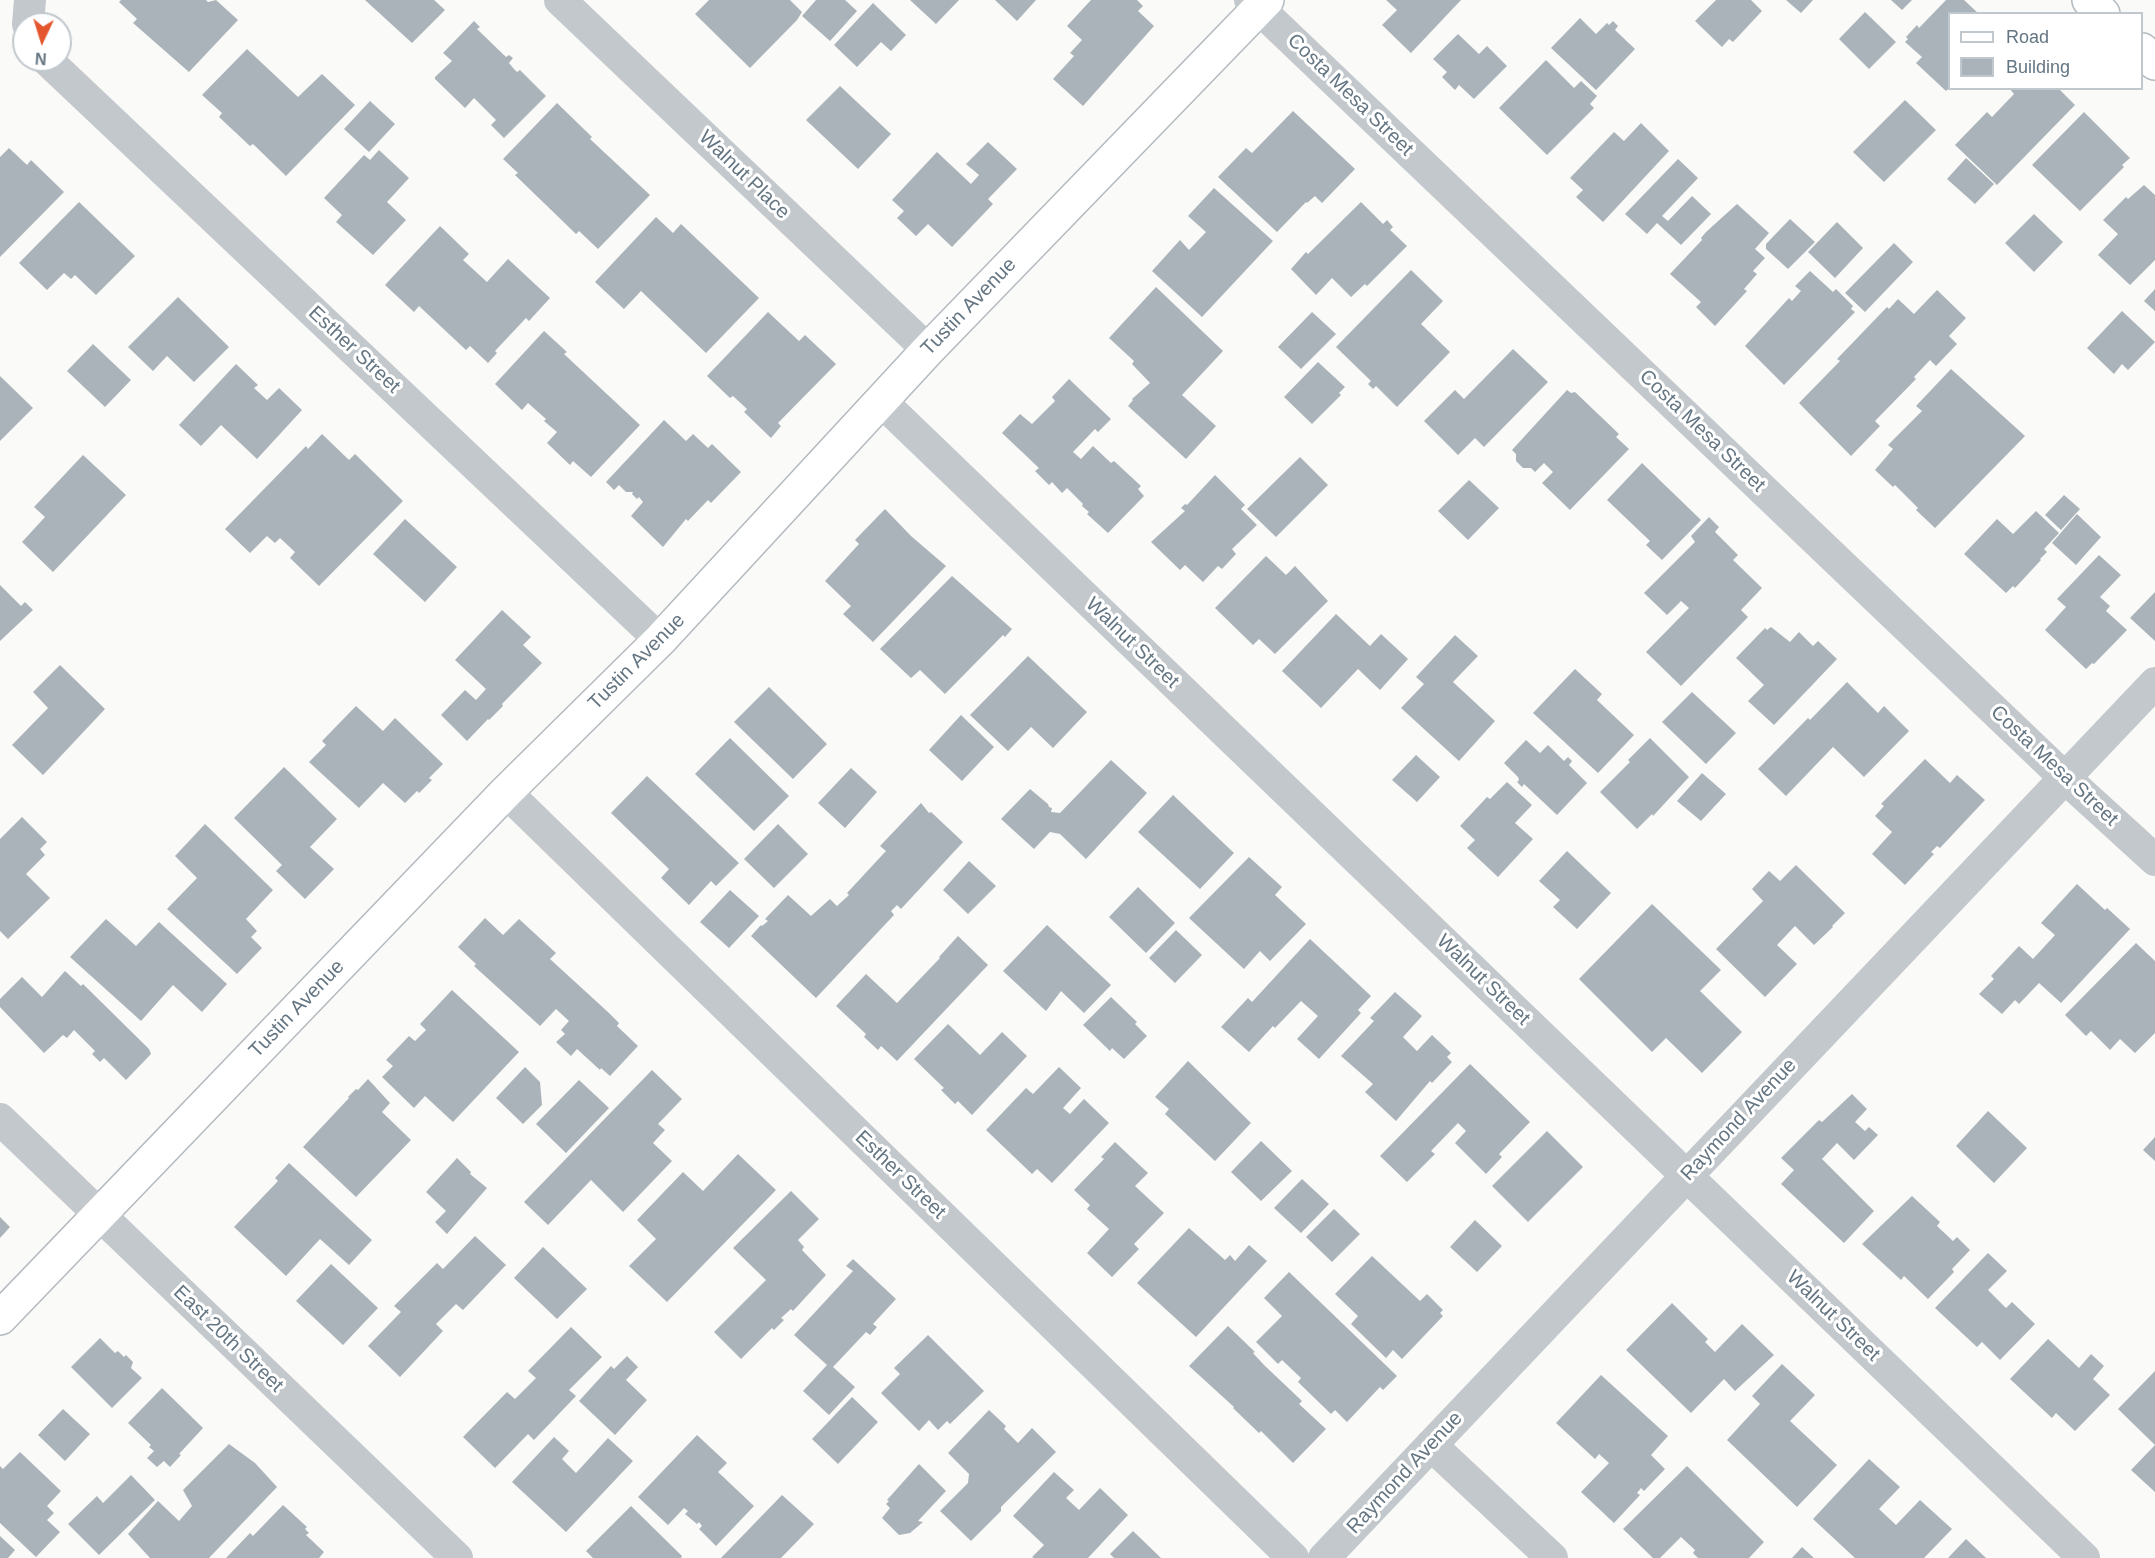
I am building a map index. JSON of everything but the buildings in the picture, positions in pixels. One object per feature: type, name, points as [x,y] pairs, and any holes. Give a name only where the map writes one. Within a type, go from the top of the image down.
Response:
[{"type":"street","name":"Walnut Place","points":[[560,0],[928,350]]},
{"type":"street","points":[[2089,0],[2101,12]]},
{"type":"street","name":"Tustin Avenue","points":[[0,1318],[506,792],[660,640],[928,350],[1259,3]]},
{"type":"street","name":"Costa Mesa Street","points":[[1259,3],[2064,777],[2155,860]]},
{"type":"street","points":[[2143,51],[2155,63]]},
{"type":"street","name":"Esther Street","points":[[60,72],[660,640]]},
{"type":"street","name":"Walnut Street","points":[[881,401],[2084,1558]]},
{"type":"street","name":"Raymond Avenue","points":[[1324,1558],[2155,682]]},
{"type":"street","name":"Esther Street","points":[[506,792],[1293,1558]]},
{"type":"street","name":"East 20th Street","points":[[0,1119],[457,1558]]},
{"type":"street","points":[[1431,1445],[1552,1558]]}]
